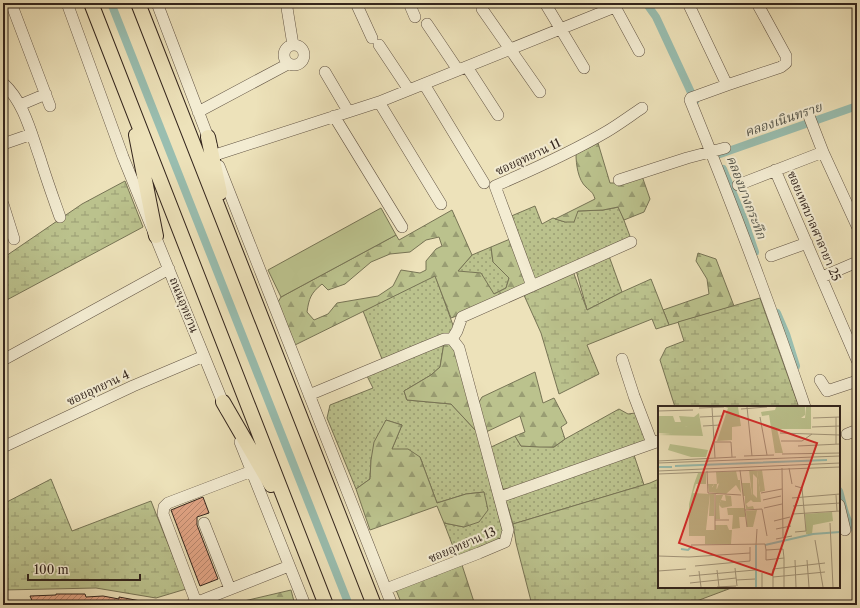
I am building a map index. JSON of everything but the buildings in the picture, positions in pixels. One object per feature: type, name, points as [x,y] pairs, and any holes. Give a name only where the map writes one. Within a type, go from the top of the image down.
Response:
[{"type":"main road","name":"ถนนอุทยาน","points":[[91,3],[326,605]]},
{"type":"main road","points":[[138,3],[374,605]]},
{"type":"main road","points":[[131,105],[140,160],[156,236]]},
{"type":"main road","points":[[208,137],[235,251]]},
{"type":"main road","points":[[223,402],[273,488],[302,544]]},
{"type":"street","points":[[11,3],[50,106]]},
{"type":"street","name":"ถนนอุทยาน","points":[[66,3],[113,131],[305,605]]},
{"type":"street","points":[[157,3],[198,112],[392,605]]},
{"type":"street","points":[[288,3],[287,8],[293,45]]},
{"type":"street","points":[[356,3],[376,42],[409,90]]},
{"type":"street","points":[[408,3],[415,17]]},
{"type":"street","points":[[545,3],[584,68]]},
{"type":"street","points":[[688,3],[727,85]]},
{"type":"street","points":[[757,3],[786,56],[786,63],[781,67],[693,97],[690,100],[712,152],[779,332],[805,406]]},
{"type":"street","points":[[215,155],[379,102],[560,29],[614,5],[639,51]]},
{"type":"street","points":[[482,9],[540,92]]},
{"type":"street","points":[[427,24],[498,115]]},
{"type":"street","points":[[198,112],[288,64],[297,65],[303,59],[304,54],[303,50],[299,46],[293,45],[286,47],[284,56],[288,64]]},
{"type":"street","points":[[325,72],[348,111]]},
{"type":"street","points":[[3,83],[14,95],[20,105],[32,134],[60,217]]},
{"type":"street","points":[[424,84],[484,183]]},
{"type":"street","points":[[20,105],[46,94]]},
{"type":"street","points":[[379,102],[441,204]]},
{"type":"street","name":"ซอยอุทยาน 11","points":[[532,286],[495,186],[538,167],[607,132],[642,108]]},
{"type":"street","points":[[334,116],[402,227]]},
{"type":"street","points":[[810,119],[857,226]]},
{"type":"street","points":[[3,144],[32,134]]},
{"type":"street","points":[[619,180],[687,158],[725,148]]},
{"type":"street","points":[[738,185],[824,152]]},
{"type":"street","name":"ซอยเทศบาลศาลายา 25","points":[[775,170],[857,360]]},
{"type":"street","points":[[3,204],[14,239]]},
{"type":"street","points":[[309,395],[422,348],[444,340],[452,339],[458,331],[462,317],[631,242]]},
{"type":"street","points":[[771,256],[807,243]]},
{"type":"street","points":[[822,277],[857,262]]},
{"type":"street","points":[[3,360],[169,269]]},
{"type":"street","name":"ซอยอุทยาน 13","points":[[386,589],[505,542],[508,530],[500,497],[459,348],[452,339]]},
{"type":"street","name":"ซอยอุทยาน 4","points":[[3,447],[133,386],[204,356]]},
{"type":"street","points":[[500,497],[656,442],[634,396],[622,359]]},
{"type":"street","points":[[820,380],[827,391],[857,381]]},
{"type":"street","points":[[252,471],[168,503],[164,507],[163,514],[193,604],[289,566]]},
{"type":"street","points":[[840,509],[845,530]]},
{"type":"street","points":[[204,523],[230,589]]},
{"type":"green space","points":[[598,143],[610,183],[619,183],[642,176],[650,199],[644,212],[624,220],[618,207],[603,210],[578,211],[574,222],[565,222],[555,219],[595,199],[593,193],[583,184],[579,176],[576,154]]},
{"type":"green space","points":[[125,181],[143,227],[3,302],[3,258],[82,204]]},
{"type":"green space","points":[[535,206],[542,224],[553,218],[565,222],[578,211],[603,210],[619,207],[631,239],[537,281],[532,276],[509,217]]},
{"type":"green space","points":[[381,208],[396,235],[281,297],[268,270]]},
{"type":"green space","points":[[452,210],[472,255],[458,271],[481,273],[494,294],[506,288],[509,278],[493,262],[491,247],[510,239],[527,284],[489,304],[451,318],[435,276],[295,345],[278,302],[281,297],[396,235],[399,240]],"holes":[[[439,237],[442,246],[436,249],[426,261],[426,270],[420,273],[401,270],[393,286],[378,296],[337,303],[328,314],[314,320],[307,312],[311,296],[322,284],[328,290],[345,284],[371,262],[390,254],[410,252],[426,240]]]},
{"type":"green space","points":[[491,247],[493,262],[509,278],[506,288],[494,294],[458,271],[472,255]]},
{"type":"green space","points":[[698,253],[716,259],[734,306],[669,325],[663,310],[709,294],[707,279],[696,261]]},
{"type":"green space","points":[[609,256],[622,292],[587,310],[576,270]]},
{"type":"green space","points":[[573,271],[587,310],[651,279],[669,325],[656,329],[652,319],[587,345],[599,374],[559,394],[541,333],[523,293]]},
{"type":"green space","points":[[435,275],[454,328],[452,333],[382,359],[363,311]]},
{"type":"green space","points":[[760,298],[799,406],[675,406],[660,360],[666,348],[684,341],[678,322]]},
{"type":"green space","points":[[444,343],[440,367],[431,375],[404,391],[407,400],[451,404],[477,432],[503,533],[501,540],[457,557],[444,523],[464,527],[484,492],[466,494],[437,503],[420,457],[392,449],[402,425],[386,420],[371,460],[370,479],[356,489],[327,418],[330,405],[373,388],[366,374]]},
{"type":"green space","points":[[444,343],[454,345],[477,432],[451,404],[407,400],[404,391],[431,375],[440,367]]},
{"type":"green space","points":[[535,372],[543,403],[554,398],[567,423],[561,427],[565,439],[554,447],[521,446],[515,436],[525,432],[520,416],[486,432],[478,404],[482,397]]},
{"type":"green space","points":[[619,409],[628,414],[635,413],[647,442],[512,489],[503,489],[489,448],[515,436],[521,446],[554,447],[565,439]]},
{"type":"green space","points":[[386,420],[402,425],[392,449],[408,449],[420,457],[437,503],[466,494],[484,492],[488,510],[479,522],[464,527],[444,523],[437,506],[370,530],[356,489],[370,479],[374,442]]},
{"type":"green space","points":[[634,455],[644,485],[513,524],[505,498]]},
{"type":"green space","points":[[51,479],[72,531],[151,501],[186,589],[156,598],[96,588],[3,590],[3,504]]},
{"type":"green space","points":[[658,479],[658,588],[731,588],[686,605],[532,605],[516,543],[513,524]]},
{"type":"green space","points":[[462,565],[475,605],[402,605],[396,590]]},
{"type":"green space","points":[[291,590],[295,605],[227,605]]},
{"type":"waterway","points":[[111,3],[349,605]]},
{"type":"waterway","name":"คลองบางกระทึก","points":[[646,3],[656,17],[695,101]]},
{"type":"waterway","name":"คลองเนินทราย","points":[[720,154],[857,106]]},
{"type":"waterway","name":"คลองบางกระทึก","points":[[723,169],[744,220],[755,252]]},
{"type":"waterway","name":"คลองบางกระทึก","points":[[777,313],[786,334],[796,366]]},
{"type":"waterway","name":"คลองบางกระทึก","points":[[840,495],[847,519],[857,530]]}]
